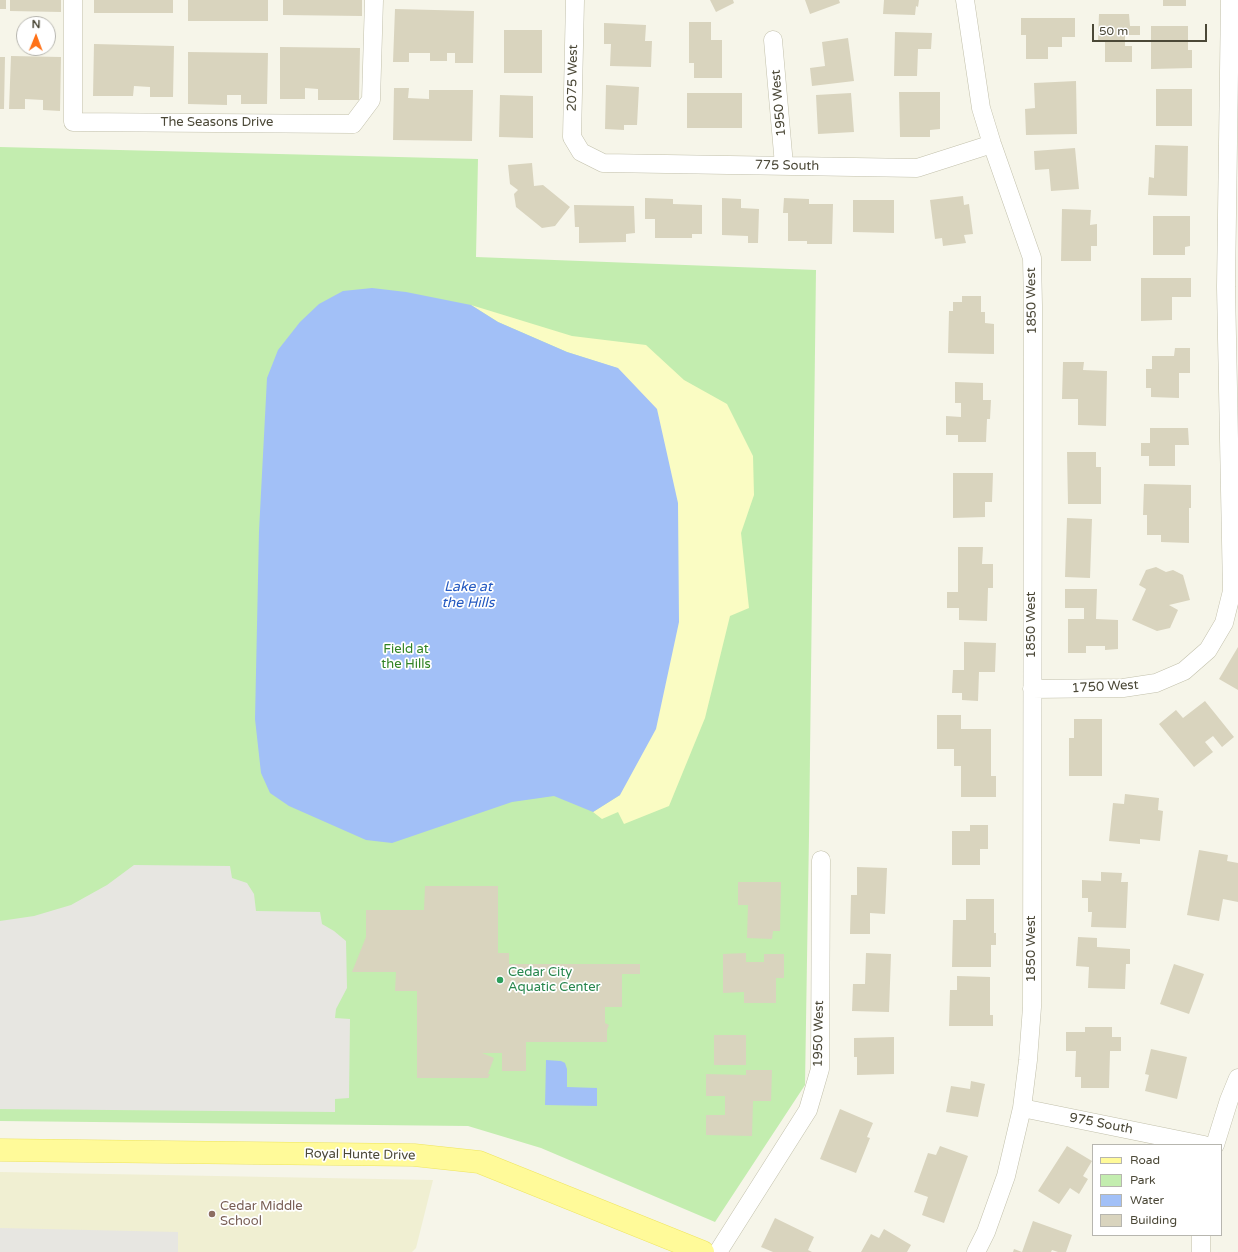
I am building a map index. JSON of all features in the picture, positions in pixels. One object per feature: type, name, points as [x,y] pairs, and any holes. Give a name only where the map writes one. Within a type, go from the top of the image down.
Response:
[{"type":"main road","name":"Royal Hunte Drive","points":[[0,1150],[414,1155],[479,1162],[703,1252]]},
{"type":"street","name":"The Seasons Drive","points":[[74,0],[73,122],[353,124],[372,100],[374,0]]},
{"type":"street","name":"2075 West","points":[[574,0],[572,137],[581,152]]},
{"type":"street","name":"1850 West","points":[[965,0],[981,108],[1032,258],[1033,306],[1032,1007],[1028,1060],[1022,1108],[1006,1176],[986,1232],[976,1252]]},
{"type":"street","name":"1750 West","points":[[1032,689],[1123,688],[1156,683],[1184,671],[1208,650],[1224,623],[1232,591],[1230,0]]},
{"type":"street","name":"1950 West","points":[[773,40],[784,166]]},
{"type":"street","name":"775 South","points":[[581,152],[603,163],[917,168],[992,144]]},
{"type":"street","name":"1950 West","points":[[718,1252],[808,1110],[820,1069],[820,860]]},
{"type":"street","points":[[1215,1144],[1229,1100],[1238,1078]]},
{"type":"street","name":"975 South","points":[[1022,1108],[1199,1144]]},
{"type":"street","points":[[1201,1236],[1201,1252]]},
{"type":"shaded area","points":[[134,865],[230,866],[232,878],[247,883],[254,894],[256,911],[320,912],[322,924],[334,931],[346,941],[347,988],[336,1009],[335,1018],[350,1019],[349,1098],[335,1099],[335,1112],[0,1109],[0,921],[34,916],[71,905],[107,885]]},
{"type":"shaded area","name":"Cedar Middle School","points":[[0,1172],[433,1180],[416,1248],[412,1252],[0,1252]]},
{"type":"shaded area","points":[[0,1228],[178,1232],[178,1252],[0,1252]]},
{"type":"green space","name":"Field at the Hills","points":[[0,147],[478,159],[476,257],[816,270],[805,1085],[715,1222],[541,1148],[468,1126],[0,1121]]},
{"type":"sand","points":[[471,305],[572,336],[646,345],[684,380],[727,404],[753,456],[754,495],[741,533],[749,608],[730,616],[705,718],[669,806],[624,824],[618,812],[602,819],[593,812],[620,795],[617,368],[567,352],[498,322]]},
{"type":"water","name":"Lake at the Hills","points":[[372,288],[406,292],[471,305],[498,322],[567,352],[618,368],[657,409],[678,503],[679,622],[656,729],[620,795],[593,812],[554,796],[512,802],[392,843],[366,840],[289,806],[270,793],[261,773],[255,719],[259,531],[267,378],[278,350],[300,322],[319,304],[343,291]]},
{"type":"water","points":[[546,1060],[561,1061],[565,1063],[567,1069],[567,1087],[597,1088],[597,1106],[545,1105]]},
{"type":"building","points":[[0,0],[6,0],[6,9],[0,9]]},
{"type":"building","points":[[10,0],[61,0],[61,12],[10,11]]},
{"type":"building","points":[[94,0],[173,0],[173,13],[94,13]]},
{"type":"building","points":[[188,0],[268,0],[268,21],[188,21]]},
{"type":"building","points":[[283,0],[362,0],[362,16],[283,15]]},
{"type":"building","points":[[710,0],[733,0],[734,3],[716,12]]},
{"type":"building","points":[[805,0],[839,0],[840,3],[810,14]]},
{"type":"building","points":[[884,0],[919,0],[918,7],[916,6],[915,15],[883,14]]},
{"type":"building","points":[[1163,0],[1186,0],[1186,6],[1163,6]]},
{"type":"building","points":[[395,9],[474,11],[473,63],[455,63],[455,53],[447,53],[447,61],[430,61],[430,53],[409,53],[409,62],[393,62]]},
{"type":"building","points":[[1099,14],[1129,14],[1130,26],[1140,26],[1140,35],[1125,35],[1125,46],[1132,46],[1132,62],[1105,62],[1105,41],[1098,41]]},
{"type":"building","points":[[1021,18],[1075,18],[1075,37],[1062,37],[1062,47],[1048,47],[1048,59],[1026,59],[1026,35],[1021,35]]},
{"type":"building","points":[[689,22],[711,22],[711,40],[722,40],[722,78],[694,78],[694,63],[689,63]]},
{"type":"building","points":[[604,23],[646,25],[645,41],[652,41],[651,67],[610,66],[611,44],[604,44]]},
{"type":"building","points":[[1151,26],[1188,26],[1188,50],[1192,50],[1192,68],[1151,69]]},
{"type":"building","points":[[504,30],[542,30],[542,73],[504,73]]},
{"type":"building","points":[[895,32],[932,33],[931,49],[918,49],[917,76],[894,76]]},
{"type":"building","points":[[848,38],[854,81],[812,86],[810,68],[825,66],[822,42]]},
{"type":"building","points":[[94,44],[174,46],[173,97],[150,97],[150,87],[134,86],[133,96],[93,96]]},
{"type":"building","points":[[280,47],[360,48],[359,100],[318,100],[318,89],[305,88],[305,99],[280,99]]},
{"type":"building","points":[[188,52],[268,53],[267,104],[241,104],[241,95],[227,95],[227,105],[188,104]]},
{"type":"building","points":[[11,56],[61,57],[60,111],[43,110],[43,100],[25,99],[25,109],[9,109]]},
{"type":"building","points":[[0,57],[5,57],[4,109],[0,109]]},
{"type":"building","points":[[1076,81],[1077,134],[1026,135],[1025,109],[1035,108],[1034,83]]},
{"type":"building","points":[[606,85],[639,87],[637,125],[624,125],[624,130],[605,129]]},
{"type":"building","points":[[394,88],[409,88],[408,98],[429,99],[429,90],[473,90],[472,141],[393,140]]},
{"type":"building","points":[[1156,89],[1192,89],[1192,126],[1156,126]]},
{"type":"building","points":[[899,92],[940,92],[940,129],[930,130],[930,137],[900,137]]},
{"type":"building","points":[[687,93],[742,93],[742,128],[687,128]]},
{"type":"building","points":[[851,93],[854,132],[818,134],[816,95]]},
{"type":"building","points":[[500,95],[533,96],[533,138],[499,137]]},
{"type":"building","points":[[1155,145],[1188,146],[1187,196],[1148,195],[1149,177],[1154,178]]},
{"type":"building","points":[[1075,148],[1079,189],[1051,191],[1049,169],[1035,170],[1034,151]]},
{"type":"building","points":[[532,163],[534,186],[543,185],[570,207],[555,226],[542,228],[516,207],[514,194],[518,190],[510,184],[508,165]]},
{"type":"building","points":[[963,196],[964,205],[969,204],[973,234],[964,235],[966,243],[943,246],[942,238],[935,239],[930,200]]},
{"type":"building","points":[[645,198],[673,199],[673,204],[702,205],[702,234],[692,234],[692,238],[655,238],[655,219],[645,219]]},
{"type":"building","points":[[722,198],[741,199],[741,208],[759,209],[758,243],[748,243],[748,236],[722,235]]},
{"type":"building","points":[[784,198],[809,199],[809,204],[833,204],[832,244],[807,244],[807,241],[788,241],[788,213],[783,213]]},
{"type":"building","points":[[853,200],[894,200],[894,233],[853,232]]},
{"type":"building","points":[[574,205],[634,206],[635,233],[626,234],[626,242],[579,243],[579,227],[575,227]]},
{"type":"building","points":[[1062,209],[1091,210],[1090,225],[1097,224],[1097,246],[1091,246],[1091,261],[1061,261]]},
{"type":"building","points":[[1153,216],[1190,216],[1190,246],[1185,247],[1185,255],[1153,255]]},
{"type":"building","points":[[1141,278],[1191,278],[1191,297],[1172,297],[1172,320],[1141,321]]},
{"type":"building","points":[[962,296],[981,296],[981,312],[985,312],[985,323],[994,324],[994,354],[948,353],[949,311],[953,311],[953,302],[962,302]]},
{"type":"building","points":[[1175,348],[1190,348],[1190,373],[1179,373],[1179,398],[1151,397],[1151,388],[1146,388],[1146,369],[1152,369],[1152,356],[1174,356]]},
{"type":"building","points":[[1063,362],[1084,362],[1083,370],[1107,371],[1106,426],[1078,425],[1078,399],[1062,399]]},
{"type":"building","points":[[955,382],[983,383],[983,400],[991,400],[990,419],[987,419],[986,442],[958,442],[958,435],[946,435],[946,416],[961,417],[961,403],[955,403]]},
{"type":"building","points":[[1150,428],[1188,428],[1189,445],[1175,445],[1175,466],[1149,466],[1149,456],[1141,456],[1141,443],[1150,443]]},
{"type":"building","points":[[1067,452],[1096,452],[1096,467],[1101,467],[1101,504],[1068,504]]},
{"type":"building","points":[[953,473],[993,473],[992,502],[985,502],[985,517],[953,518]]},
{"type":"building","points":[[1144,484],[1191,485],[1191,508],[1189,508],[1189,543],[1161,542],[1161,535],[1147,535],[1147,515],[1143,515]]},
{"type":"building","points":[[1067,518],[1092,519],[1090,578],[1065,577]]},
{"type":"building","points":[[958,547],[983,547],[982,564],[993,564],[993,588],[988,588],[987,621],[959,620],[959,608],[947,608],[947,592],[958,592]]},
{"type":"building","points":[[1156,567],[1166,572],[1173,570],[1183,575],[1190,600],[1169,605],[1178,610],[1170,628],[1157,631],[1132,620],[1146,589],[1139,585],[1146,570]]},
{"type":"building","points":[[1065,589],[1097,589],[1096,619],[1118,620],[1118,649],[1105,650],[1105,646],[1086,646],[1086,653],[1068,653],[1068,619],[1084,619],[1084,608],[1065,608]]},
{"type":"building","points":[[964,642],[996,643],[995,672],[979,672],[978,701],[962,700],[962,693],[952,693],[953,670],[964,670]]},
{"type":"building","points":[[1238,647],[1238,690],[1219,679]]},
{"type":"building","points":[[1205,701],[1234,737],[1222,747],[1213,736],[1205,742],[1213,752],[1194,767],[1159,724],[1176,710],[1183,718]]},
{"type":"building","points":[[937,715],[961,715],[961,729],[991,729],[991,776],[996,776],[996,797],[961,797],[961,766],[954,766],[954,749],[937,749]]},
{"type":"building","points":[[1074,719],[1102,719],[1102,776],[1069,776],[1069,738],[1074,738]]},
{"type":"building","points":[[1125,794],[1159,798],[1158,810],[1163,811],[1160,841],[1140,839],[1140,844],[1109,841],[1113,803],[1124,804]]},
{"type":"building","points":[[970,825],[988,825],[988,849],[980,849],[980,865],[952,865],[952,831],[970,831]]},
{"type":"building","points":[[1199,850],[1228,855],[1227,861],[1238,863],[1238,902],[1223,899],[1219,921],[1187,915]]},
{"type":"building","points":[[857,867],[887,868],[885,914],[870,913],[870,934],[850,934],[851,895],[857,895]]},
{"type":"building","points":[[1101,872],[1122,873],[1121,882],[1128,882],[1126,928],[1091,927],[1092,912],[1088,912],[1088,898],[1082,898],[1082,880],[1101,881]]},
{"type":"building","points":[[738,882],[781,882],[780,931],[773,931],[772,939],[747,938],[748,905],[738,905]]},
{"type":"building","name":"Cedar City Aquatic Center","points":[[425,886],[498,886],[498,953],[509,953],[509,964],[640,964],[640,974],[622,974],[622,1007],[605,1007],[605,1023],[609,1025],[607,1030],[607,1042],[526,1042],[526,1071],[502,1071],[502,1053],[482,1053],[494,1058],[488,1078],[417,1078],[417,991],[395,991],[396,972],[352,972],[366,937],[366,910],[424,910]]},
{"type":"building","points":[[966,899],[994,899],[994,933],[996,933],[996,945],[991,945],[991,967],[952,967],[953,920],[966,920]]},
{"type":"building","points":[[1078,937],[1097,938],[1097,947],[1130,949],[1130,964],[1126,964],[1125,989],[1088,988],[1089,967],[1076,966]]},
{"type":"building","points":[[746,953],[746,962],[764,962],[764,954],[784,954],[784,978],[776,978],[776,1003],[744,1003],[744,992],[723,993],[723,954]]},
{"type":"building","points":[[866,953],[891,954],[889,1012],[852,1011],[853,984],[865,984]]},
{"type":"building","points":[[1174,964],[1204,974],[1189,1014],[1160,1004]]},
{"type":"building","points":[[957,976],[990,977],[990,1015],[993,1015],[993,1026],[949,1026],[950,990],[957,990]]},
{"type":"building","points":[[1085,1027],[1112,1027],[1112,1037],[1121,1037],[1121,1051],[1110,1051],[1109,1088],[1081,1088],[1081,1077],[1075,1077],[1076,1051],[1066,1051],[1066,1032],[1085,1032]]},
{"type":"building","points":[[714,1035],[746,1035],[746,1065],[714,1065]]},
{"type":"building","points":[[894,1037],[894,1074],[857,1075],[857,1057],[854,1057],[854,1038]]},
{"type":"building","points":[[1151,1049],[1187,1057],[1177,1099],[1145,1091],[1149,1075],[1145,1074]]},
{"type":"building","points":[[746,1070],[772,1070],[771,1101],[753,1101],[752,1136],[706,1135],[706,1115],[725,1115],[725,1096],[706,1096],[706,1074],[746,1075]]},
{"type":"building","points":[[971,1081],[985,1084],[978,1117],[946,1112],[951,1086],[970,1089]]},
{"type":"building","points":[[840,1109],[873,1123],[867,1137],[870,1138],[856,1173],[820,1159]]},
{"type":"building","points":[[940,1146],[968,1156],[944,1223],[922,1215],[928,1197],[914,1192],[928,1153],[936,1155]]},
{"type":"building","points":[[1067,1146],[1092,1161],[1083,1176],[1088,1179],[1079,1194],[1070,1188],[1059,1204],[1038,1191]]},
{"type":"building","points":[[775,1218],[814,1237],[808,1250],[812,1252],[773,1252],[761,1247]]},
{"type":"building","points":[[1033,1221],[1072,1235],[1066,1252],[1052,1250],[1051,1252],[1022,1252]]},
{"type":"building","points":[[884,1229],[911,1245],[907,1252],[861,1252],[871,1234],[879,1238]]},
{"type":"building","points":[[1014,1249],[1022,1252],[1013,1252]]},
{"type":"place","name":"Cedar City Aquatic Center","points":[[500,980]]},
{"type":"place","name":"Cedar Middle School","points":[[212,1214]]}]
